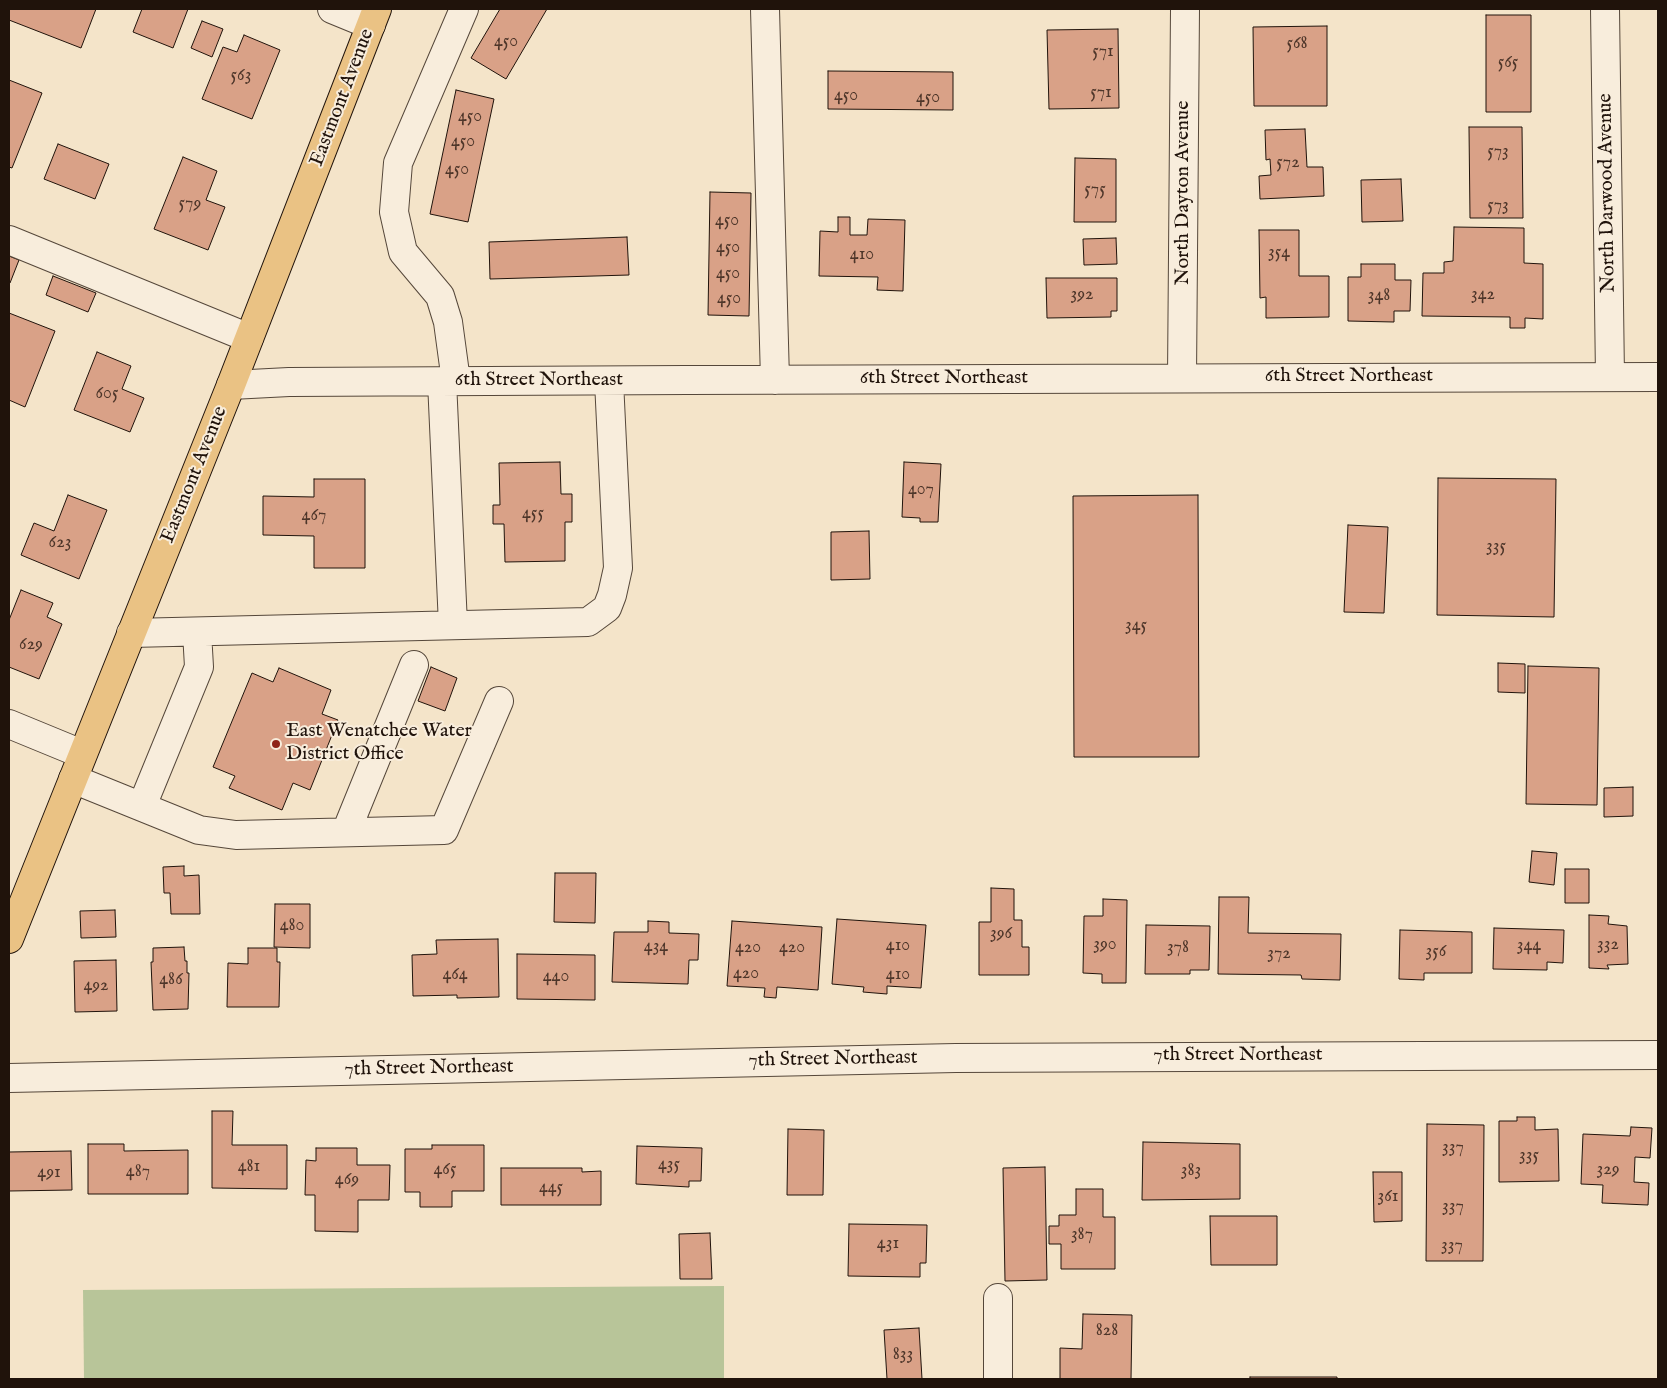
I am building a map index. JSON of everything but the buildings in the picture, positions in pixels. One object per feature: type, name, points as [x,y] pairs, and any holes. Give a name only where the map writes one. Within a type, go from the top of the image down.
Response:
[{"type":"main road","name":"Eastmont Avenue","points":[[9,940],[231,385],[374,17]]},
{"type":"street","points":[[332,9],[374,17]]},
{"type":"street","points":[[453,625],[448,322],[440,296],[403,252],[394,212],[398,163],[464,9]]},
{"type":"street","points":[[765,9],[775,380]]},
{"type":"street","name":"North Dayton Avenue","points":[[1182,377],[1185,9]]},
{"type":"street","name":"North Darwood Avenue","points":[[1605,9],[1610,377]]},
{"type":"street","points":[[9,240],[249,338]]},
{"type":"street","name":"6th Street Northeast","points":[[231,385],[289,382],[609,380],[1658,377]]},
{"type":"street","points":[[131,633],[588,622],[607,608],[618,568],[609,380]]},
{"type":"street","points":[[142,806],[199,667],[197,632]]},
{"type":"street","points":[[346,832],[414,666]]},
{"type":"street","points":[[9,724],[142,806],[199,830],[236,835],[444,830],[499,701]]},
{"type":"street","name":"7th Street Northeast","points":[[9,1078],[956,1058],[1658,1055]]},
{"type":"street","points":[[998,1298],[998,1379]]},
{"type":"green space","points":[[724,1286],[724,1379],[84,1379],[83,1290]]},
{"type":"place","name":"East Wenatchee Water District Office","points":[[276,744]]}]
